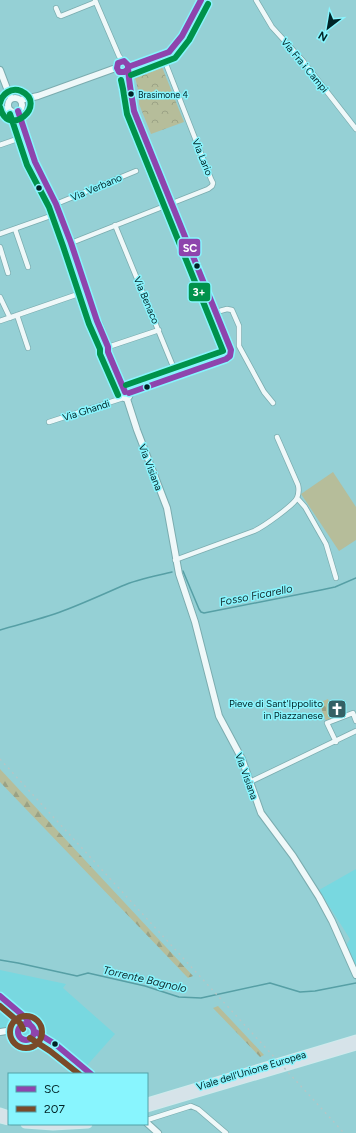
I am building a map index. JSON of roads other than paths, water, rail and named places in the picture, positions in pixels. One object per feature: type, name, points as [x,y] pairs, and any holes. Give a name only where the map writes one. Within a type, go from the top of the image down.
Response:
[{"type":"main road","name":"Viale dell'Unione Europea","points":[[148,1108],[180,1095],[356,1039]]},
{"type":"main road","name":"Viale dell'Unione Europea","points":[[148,1102],[180,1095],[356,1046]]},
{"type":"main road","points":[[39,1125],[70,1125]]},
{"type":"street","points":[[10,99],[14,98],[21,102],[30,102],[38,96],[122,66],[169,52],[182,36],[201,0]]},
{"type":"street","name":"Via Fra i Campi","points":[[256,0],[272,27],[303,61],[356,129]]},
{"type":"street","points":[[56,8],[61,16],[95,1],[128,77],[131,87],[134,111],[216,312],[227,309],[232,310],[239,326],[239,346],[264,392],[273,403]]},
{"type":"street","name":"Via Lario","points":[[71,243],[208,189],[212,186],[213,183],[162,54]]},
{"type":"street","points":[[0,70],[10,99],[8,102],[8,108]]},
{"type":"street","points":[[8,108],[14,112],[18,111],[21,109],[21,102]]},
{"type":"street","points":[[0,112],[8,108]]},
{"type":"street","name":"Via Visiana","points":[[18,111],[37,167],[56,204],[71,243],[97,320],[167,508],[178,574],[195,622],[219,716],[242,759],[261,813],[293,856],[319,897],[332,921],[356,975]]},
{"type":"street","points":[[0,145],[26,136]]},
{"type":"street","name":"Via Verbano","points":[[56,204],[136,171]]},
{"type":"street","points":[[0,234],[59,213]]},
{"type":"street","name":"Via Benaco","points":[[115,225],[177,376]]},
{"type":"street","points":[[15,229],[28,267]]},
{"type":"street","points":[[0,247],[8,273]]},
{"type":"street","points":[[0,321],[87,291]]},
{"type":"street","points":[[0,297],[10,318]]},
{"type":"street","name":"Via Ghandi","points":[[49,422],[224,360],[230,356],[231,348],[216,312]]},
{"type":"street","points":[[17,315],[28,348]]},
{"type":"street","points":[[108,349],[159,330]]},
{"type":"street","points":[[175,560],[259,529],[293,503],[299,492],[298,485],[277,437]]},
{"type":"street","points":[[297,498],[305,507],[326,544],[336,578]]},
{"type":"street","points":[[336,742],[327,723],[353,713],[356,721]]},
{"type":"street","points":[[250,782],[336,742],[356,731]]},
{"type":"street","points":[[0,996],[26,1018],[33,1034]]},
{"type":"street","points":[[17,1010],[20,1018],[18,1033],[20,1038]]},
{"type":"street","points":[[3,1032],[19,1028],[24,1024],[30,1025]]},
{"type":"street","points":[[3,1032],[26,1040],[33,1034]]},
{"type":"street","points":[[33,1034],[44,1038],[67,1053],[90,1073]]},
{"type":"street","points":[[148,1120],[192,1106],[198,1109],[226,1133]]},
{"type":"street","points":[[148,1124],[158,1133]]},
{"type":"waterway","name":"Fosso Ficarello","points":[[183,571],[199,609],[204,613],[335,587],[356,578]]},
{"type":"waterway","name":"Fosso Ficarello","points":[[0,630],[43,618],[82,604],[134,581],[172,572]]},
{"type":"waterway","name":"Torrente Bagnolo","points":[[0,960],[77,976],[88,973],[145,986],[179,997],[201,998],[270,983],[300,992],[315,991],[356,983]]},
{"type":"railway","points":[[0,759],[344,1133]]},
{"type":"place","name":"Brasimone 4","points":[[131,94]]},
{"type":"place","name":"Pieve di Sant'Ippolito in Piazzanese","points":[[337,709]]}]
